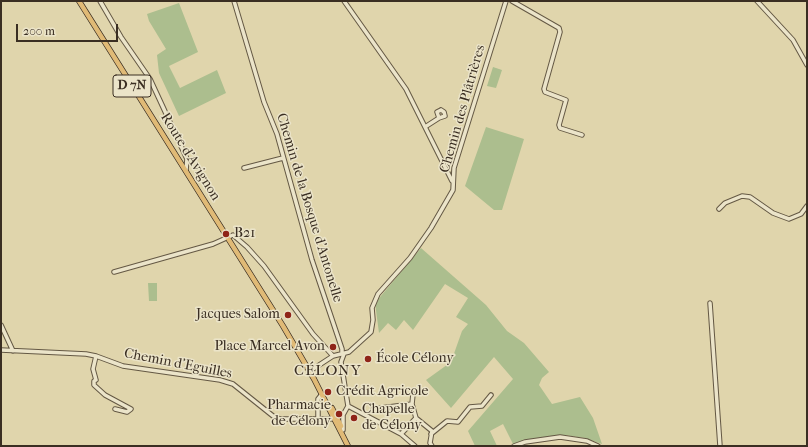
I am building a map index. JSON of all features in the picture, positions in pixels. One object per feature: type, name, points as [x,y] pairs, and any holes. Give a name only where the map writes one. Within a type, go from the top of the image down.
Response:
[{"type":"main road","name":"Route d'Avignon","points":[[79,1],[311,370],[349,446]]},
{"type":"main road","name":"Route d'Avignon","points":[[311,370],[322,394],[343,430],[349,446]]},
{"type":"street","points":[[100,1],[121,37],[150,79],[187,159],[186,170]]},
{"type":"street","name":"Chemin de la Bosque d'Antonelle","points":[[234,1],[264,102],[277,134],[302,219],[312,260],[342,349],[342,354]]},
{"type":"street","points":[[344,1],[406,89],[453,183]]},
{"type":"street","name":"Chemin des Plâtrières","points":[[342,354],[371,332],[372,308],[378,294],[410,258],[431,228],[452,190],[454,168],[506,1]]},
{"type":"street","points":[[512,1],[559,28],[560,32],[544,89],[545,92],[566,100],[559,125],[560,128],[582,135]]},
{"type":"street","points":[[757,1],[793,40],[807,65]]},
{"type":"street","points":[[425,127],[439,118]]},
{"type":"street","points":[[244,168],[283,158]]},
{"type":"street","points":[[719,209],[735,198],[742,196],[750,197],[772,213],[788,219],[801,214],[807,206]]},
{"type":"street","points":[[114,272],[213,244],[233,235],[247,247],[264,266],[313,334],[333,356]]},
{"type":"street","points":[[710,303],[720,446]]},
{"type":"street","points":[[1,325],[13,351]]},
{"type":"street","name":"Chemin d'Eguilles","points":[[1,350],[96,356],[123,366],[205,377],[233,384],[273,416],[280,419],[335,418]]},
{"type":"street","points":[[311,370],[333,356],[342,354],[344,357],[342,359],[348,406],[343,415],[343,430]]},
{"type":"street","points":[[96,356],[93,369],[96,380],[94,381],[94,385],[105,395],[131,409],[127,412],[115,409]]},
{"type":"street","points":[[318,418],[318,399],[322,394]]},
{"type":"street","points":[[413,394],[412,404],[416,418],[426,424],[432,431],[430,443],[432,446]]},
{"type":"street","points":[[431,434],[447,422],[458,422],[470,407],[482,406],[491,395]]},
{"type":"street","points":[[373,409],[412,404]]},
{"type":"street","points":[[348,406],[402,434],[415,446]]},
{"type":"street","points":[[335,418],[343,415]]},
{"type":"street","points":[[402,434],[416,418]]},
{"type":"street","points":[[514,446],[531,441],[560,437],[587,441],[598,446]]},
{"type":"green space","points":[[179,3],[198,52],[169,66],[180,88],[217,70],[226,93],[179,116],[159,73],[157,55],[166,49],[149,21],[147,14]]},
{"type":"green space","points":[[493,67],[502,70],[496,88],[487,86]]},
{"type":"green space","points":[[486,127],[524,139],[502,210],[494,210],[465,186]]},
{"type":"green space","points":[[421,248],[486,305],[507,331],[524,343],[549,372],[542,378],[539,385],[552,404],[580,397],[593,418],[602,444],[585,438],[564,435],[525,440],[513,444],[503,424],[490,431],[497,446],[475,446],[468,431],[513,379],[494,357],[451,408],[426,380],[451,362],[462,331],[468,324],[456,317],[468,298],[445,284],[413,330],[404,320],[396,330],[388,323],[379,333],[375,303]]},
{"type":"green space","points":[[148,283],[157,283],[157,301],[149,301]]},
{"type":"place","name":"B21","points":[[226,234]]},
{"type":"place","name":"Jacques Salom","points":[[288,315]]},
{"type":"place","name":"Place Marcel Avon","points":[[333,347]]},
{"type":"place","name":"École Célony","points":[[368,359]]},
{"type":"place","name":"Crédit Agricole","points":[[328,392]]},
{"type":"place","name":"Pharmacie de Célony","points":[[339,414]]},
{"type":"place","name":"Chapelle de Célony","points":[[354,418]]},
{"type":"district","name":"CÉLONY","points":[[328,371]]}]
